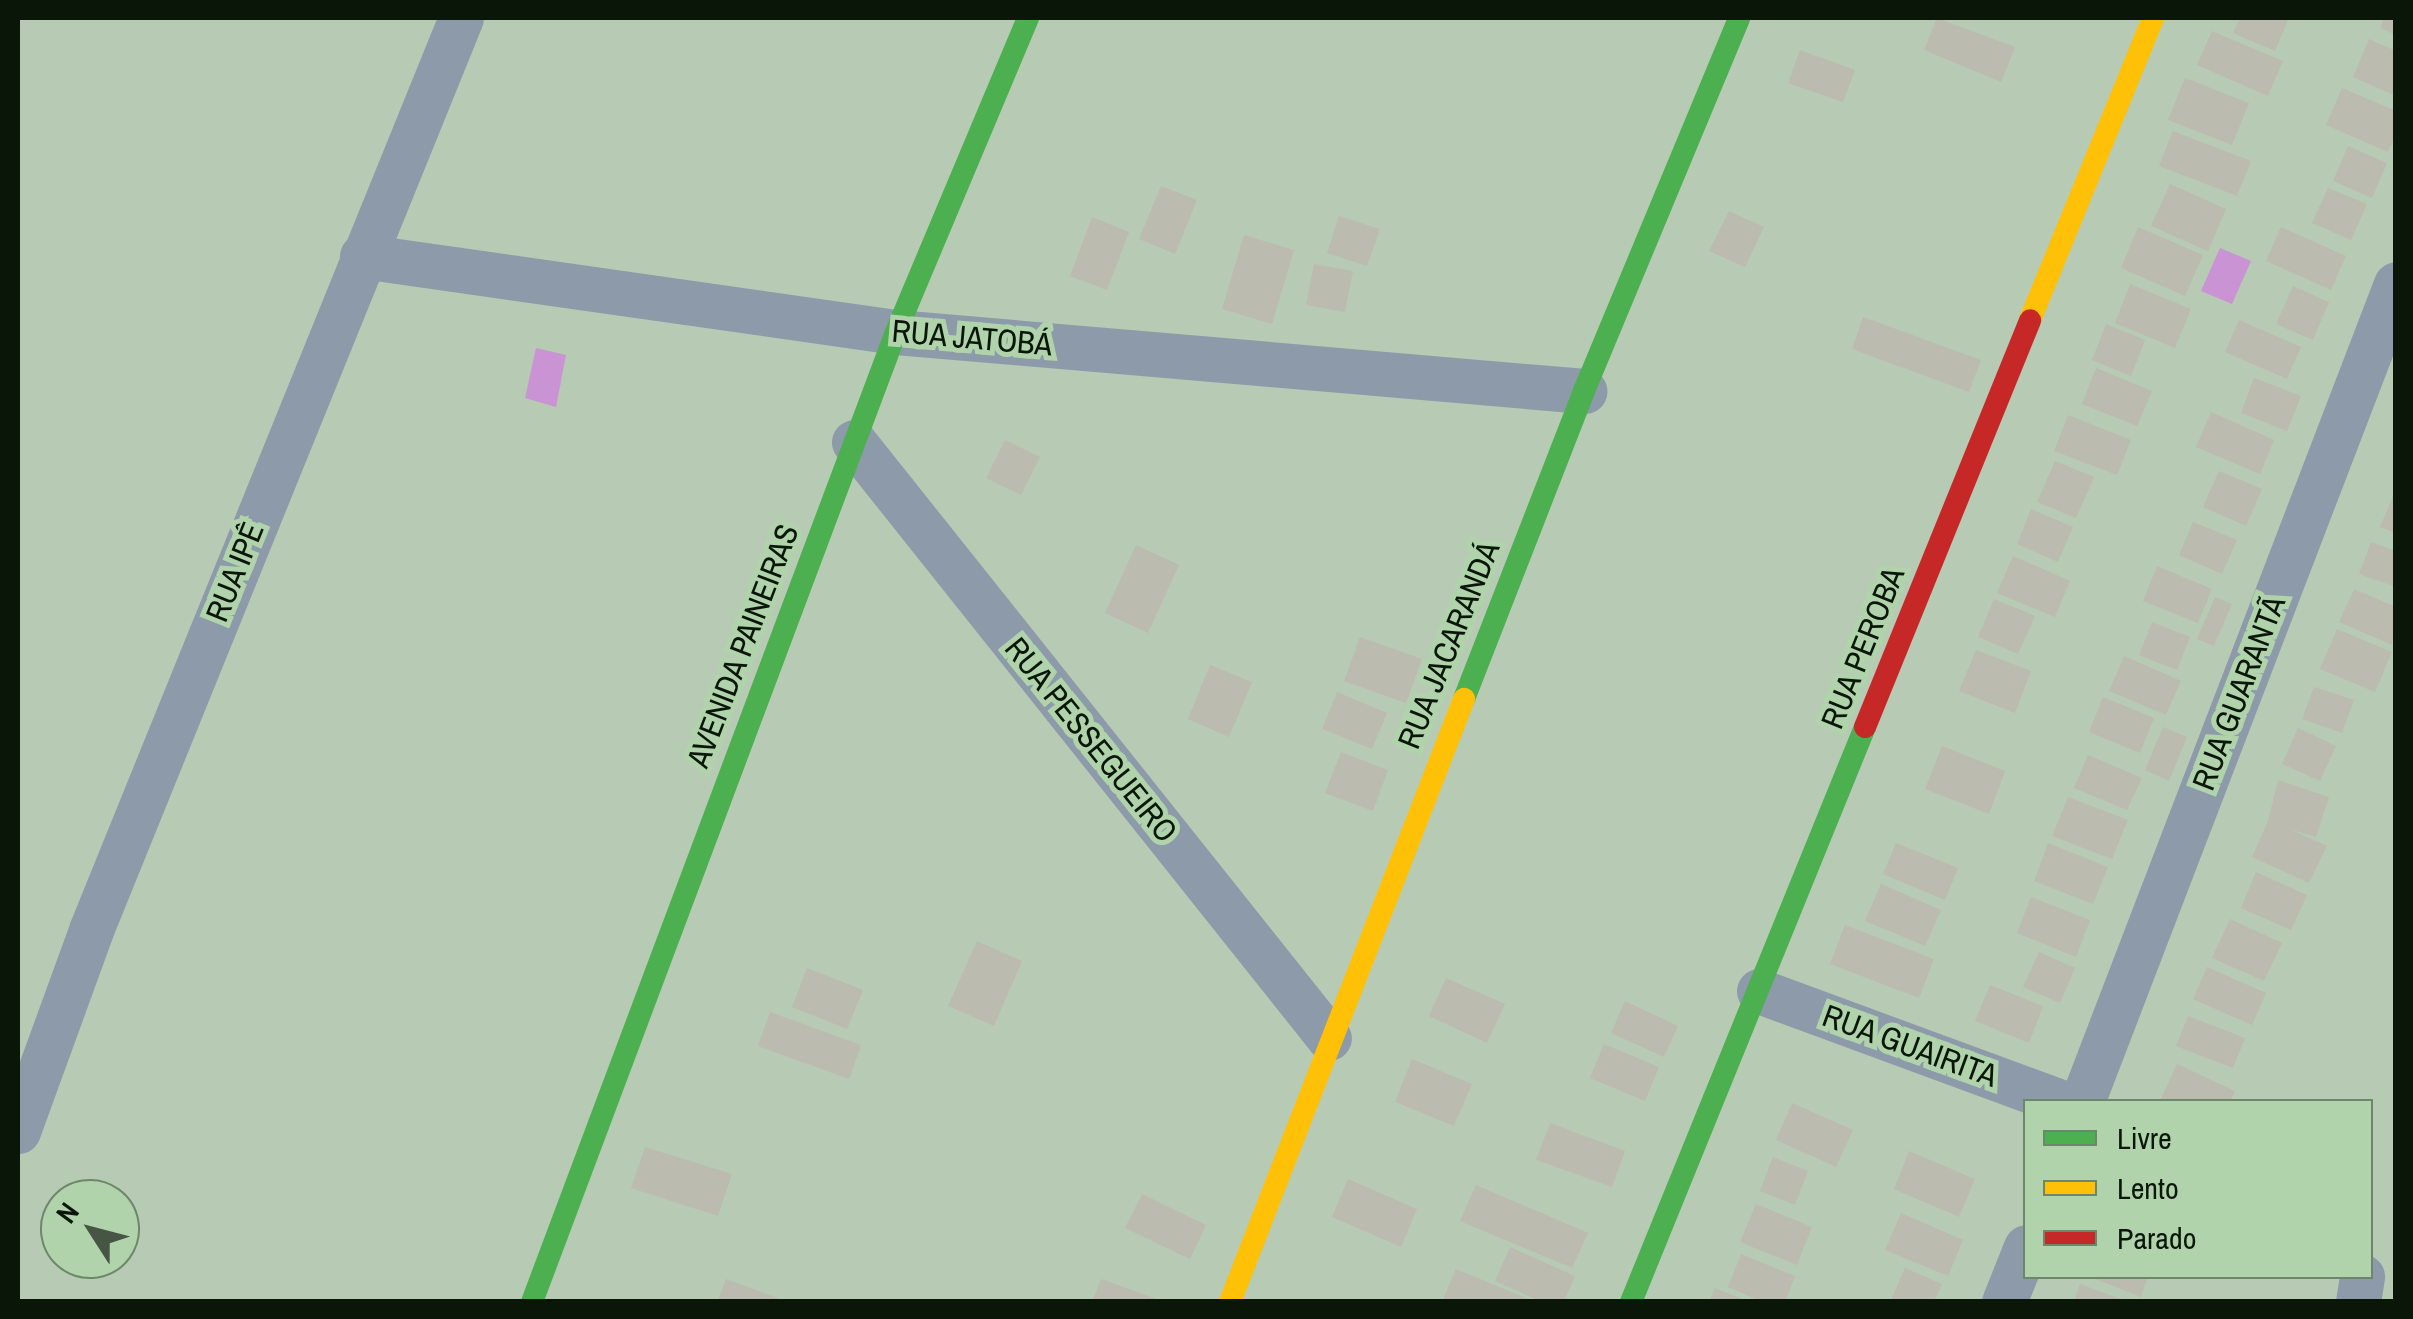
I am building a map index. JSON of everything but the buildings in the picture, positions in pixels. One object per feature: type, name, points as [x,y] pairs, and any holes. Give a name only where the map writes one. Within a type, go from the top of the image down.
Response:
[{"type":"street","name":"RUA IPÊ","points":[[18,1131],[91,930],[461,18]]},
{"type":"street","name":"AVENIDA PAINEIRAS","points":[[532,1302],[896,332],[1028,18]]},
{"type":"street","name":"RUA JACARANDÁ","points":[[1230,1302],[1329,1038],[1584,391],[1739,18]]},
{"type":"street","name":"RUA PEROBA","points":[[1631,1302],[2153,18]]},
{"type":"street","name":"RUA JATOBÁ","points":[[362,256],[896,332],[1584,391]]},
{"type":"street","name":"RUA GUARANTÃ","points":[[2083,1099],[2396,284]]},
{"type":"street","name":"RUA PESSEGUEIRO","points":[[854,442],[1329,1038]]},
{"type":"street","name":"RUA GUAIRITA","points":[[1759,990],[2053,1099]]},
{"type":"street","points":[[2004,1302],[2023,1254]]},
{"type":"shaded area","points":[[2220,248],[2251,261],[2232,304],[2201,291]]},
{"type":"shaded area","points":[[536,348],[566,355],[556,407],[525,398]]},
{"type":"traffic: fast","points":[[532,1302],[896,332],[1028,18]]},
{"type":"traffic: fast","points":[[1464,699],[1584,391],[1739,18]]},
{"type":"traffic: fast","points":[[1631,1302],[1865,727]]},
{"type":"traffic: slow","points":[[2030,320],[2153,18]]},
{"type":"traffic: slow","points":[[1230,1302],[1464,699]]},
{"type":"traffic: jam","points":[[1865,727],[2030,320]]}]
